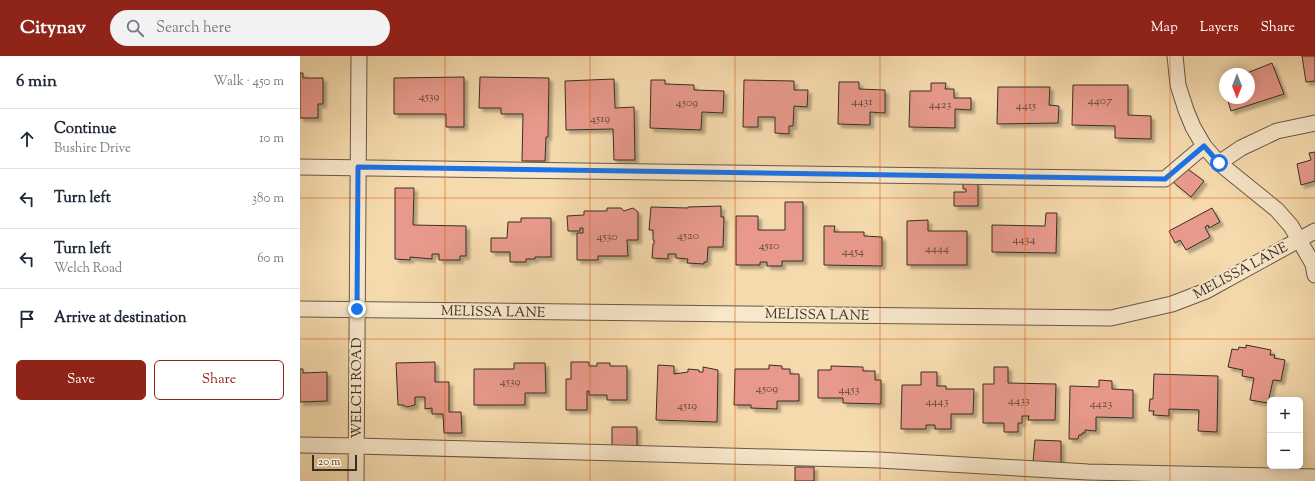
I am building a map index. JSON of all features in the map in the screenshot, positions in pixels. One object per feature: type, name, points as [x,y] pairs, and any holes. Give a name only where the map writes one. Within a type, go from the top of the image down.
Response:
[{"type":"street","name":"WELCH ROAD","points":[[356,481],[359,56]]},
{"type":"street","points":[[1175,56],[1178,85],[1186,110],[1193,127],[1204,146],[1219,163],[1277,210],[1291,226],[1300,239],[1313,264],[1315,274]]},
{"type":"street","points":[[1219,163],[1241,148],[1277,130],[1315,122]]},
{"type":"street","points":[[300,167],[1165,179],[1204,146]]},
{"type":"street","name":"MELISSA LANE","points":[[300,309],[1111,318],[1172,304],[1206,291],[1315,231]]},
{"type":"street","points":[[300,445],[879,460],[1088,472],[1315,477]]},
{"type":"building","points":[[1302,56],[1315,56],[1315,81],[1306,82]]},
{"type":"building","points":[[1272,63],[1284,94],[1255,103],[1255,70]]},
{"type":"building","points":[[300,73],[303,73],[303,78],[323,78],[323,104],[318,104],[318,118],[300,118]]},
{"type":"building","points":[[464,77],[464,127],[446,127],[446,114],[394,114],[394,78]]},
{"type":"building","points":[[480,77],[549,78],[548,137],[546,137],[545,161],[522,161],[523,114],[501,114],[501,108],[479,108]]},
{"type":"building","points":[[614,79],[615,108],[634,107],[635,160],[614,160],[613,129],[566,130],[565,81]]},
{"type":"building","points":[[651,80],[665,80],[665,84],[694,85],[694,90],[724,91],[723,113],[702,112],[701,130],[650,128]]},
{"type":"building","points":[[744,80],[794,81],[794,90],[808,90],[807,107],[794,106],[793,126],[789,126],[789,134],[775,133],[775,117],[758,117],[758,127],[743,127]]},
{"type":"building","points":[[839,82],[859,82],[859,89],[885,90],[885,113],[870,112],[870,125],[838,124]]},
{"type":"building","points":[[931,83],[946,83],[945,89],[954,89],[954,98],[971,98],[971,110],[955,109],[955,128],[909,127],[910,91],[931,91]]},
{"type":"building","points":[[1073,85],[1128,85],[1128,115],[1151,116],[1151,139],[1115,138],[1115,126],[1072,125]]},
{"type":"building","points":[[998,87],[1050,87],[1049,105],[1059,106],[1058,123],[997,124]]},
{"type":"building","points":[[1229,104],[1253,104],[1231,111]]},
{"type":"building","points":[[1315,152],[1315,181],[1301,185],[1297,164],[1311,160],[1309,153]]},
{"type":"building","points":[[1185,167],[1204,181],[1191,197],[1173,182]]},
{"type":"building","points":[[963,182],[978,182],[978,206],[954,206],[954,192],[966,192],[966,189],[963,189]]},
{"type":"building","points":[[395,188],[414,188],[413,225],[466,226],[466,256],[460,256],[460,260],[439,260],[439,254],[432,254],[432,259],[410,257],[410,260],[395,259]]},
{"type":"building","points":[[785,202],[803,202],[803,261],[782,261],[782,266],[767,266],[767,262],[760,262],[760,265],[736,265],[736,216],[758,216],[758,230],[785,230]]},
{"type":"building","points":[[721,206],[721,217],[724,217],[723,247],[708,247],[707,262],[704,262],[704,264],[687,263],[688,259],[676,258],[676,254],[668,254],[668,259],[652,258],[654,244],[653,230],[649,230],[651,207],[688,208]]},
{"type":"building","points":[[607,208],[621,208],[624,211],[633,208],[638,212],[638,240],[627,240],[628,256],[598,256],[598,260],[577,260],[577,233],[583,233],[583,228],[580,228],[580,231],[568,231],[567,216],[584,215],[584,211],[607,211]]},
{"type":"building","points":[[1212,208],[1220,222],[1209,228],[1208,225],[1205,227],[1210,237],[1186,250],[1180,240],[1175,243],[1169,231]]},
{"type":"building","points":[[1046,213],[1057,213],[1056,253],[992,252],[992,225],[1045,226]]},
{"type":"building","points":[[521,218],[551,218],[551,257],[535,257],[535,259],[526,259],[526,262],[510,262],[510,252],[491,252],[491,238],[507,238],[508,222],[521,222]]},
{"type":"building","points":[[928,220],[928,231],[967,231],[967,265],[907,265],[907,221]]},
{"type":"building","points":[[824,226],[835,226],[834,232],[864,232],[864,236],[882,237],[882,266],[824,265]]},
{"type":"building","points":[[1246,345],[1271,350],[1270,355],[1275,355],[1274,358],[1285,360],[1281,381],[1273,380],[1269,397],[1267,397],[1267,403],[1250,400],[1254,378],[1242,376],[1243,370],[1228,367],[1232,349],[1238,350],[1239,347],[1246,348]]},
{"type":"building","points":[[435,362],[435,382],[449,382],[449,412],[461,412],[462,433],[444,433],[443,414],[432,414],[432,408],[425,409],[425,397],[415,397],[415,405],[407,407],[398,405],[396,363]]},
{"type":"building","points":[[571,362],[589,362],[589,366],[597,366],[597,363],[610,363],[610,366],[627,366],[627,400],[607,400],[607,395],[589,395],[589,391],[587,391],[587,410],[566,410],[566,379],[571,379]]},
{"type":"building","points":[[514,363],[545,363],[546,393],[525,393],[525,405],[474,405],[474,369],[514,369]]},
{"type":"building","points":[[658,365],[674,366],[674,374],[688,372],[688,369],[703,372],[703,367],[718,370],[717,422],[656,420]]},
{"type":"building","points":[[769,365],[782,366],[782,369],[790,369],[790,374],[799,374],[799,401],[777,401],[777,409],[751,408],[751,405],[734,405],[735,369],[769,369]]},
{"type":"building","points":[[831,366],[863,367],[863,371],[875,371],[875,380],[881,380],[881,404],[843,403],[843,398],[818,398],[818,370],[831,370]]},
{"type":"building","points":[[994,367],[1008,367],[1008,383],[1056,384],[1055,420],[1028,420],[1029,416],[1022,416],[1022,423],[1018,423],[1018,432],[1004,432],[1004,423],[983,423],[983,384],[994,384]]},
{"type":"building","points":[[300,369],[303,369],[303,373],[327,372],[327,401],[300,402]]},
{"type":"building","points":[[921,372],[937,372],[937,386],[946,386],[946,389],[974,389],[973,414],[951,414],[951,429],[935,429],[935,425],[926,425],[926,429],[901,429],[902,385],[921,385]]},
{"type":"building","points":[[1154,374],[1218,376],[1217,432],[1198,431],[1199,410],[1169,409],[1169,416],[1153,415],[1154,411],[1149,411],[1150,399],[1153,399]]},
{"type":"building","points":[[1099,380],[1112,381],[1112,389],[1133,390],[1133,418],[1096,417],[1096,431],[1085,430],[1085,433],[1079,435],[1078,439],[1069,439],[1070,386],[1099,387]]},
{"type":"building","points":[[612,427],[637,427],[637,449],[612,448]]},
{"type":"building","points":[[1035,440],[1061,441],[1061,463],[1033,462]]},
{"type":"building","points":[[795,467],[814,467],[814,481],[795,481]]},
{"type":"route","points":[[357,309],[358,167],[1165,179],[1204,146],[1219,163]]}]
